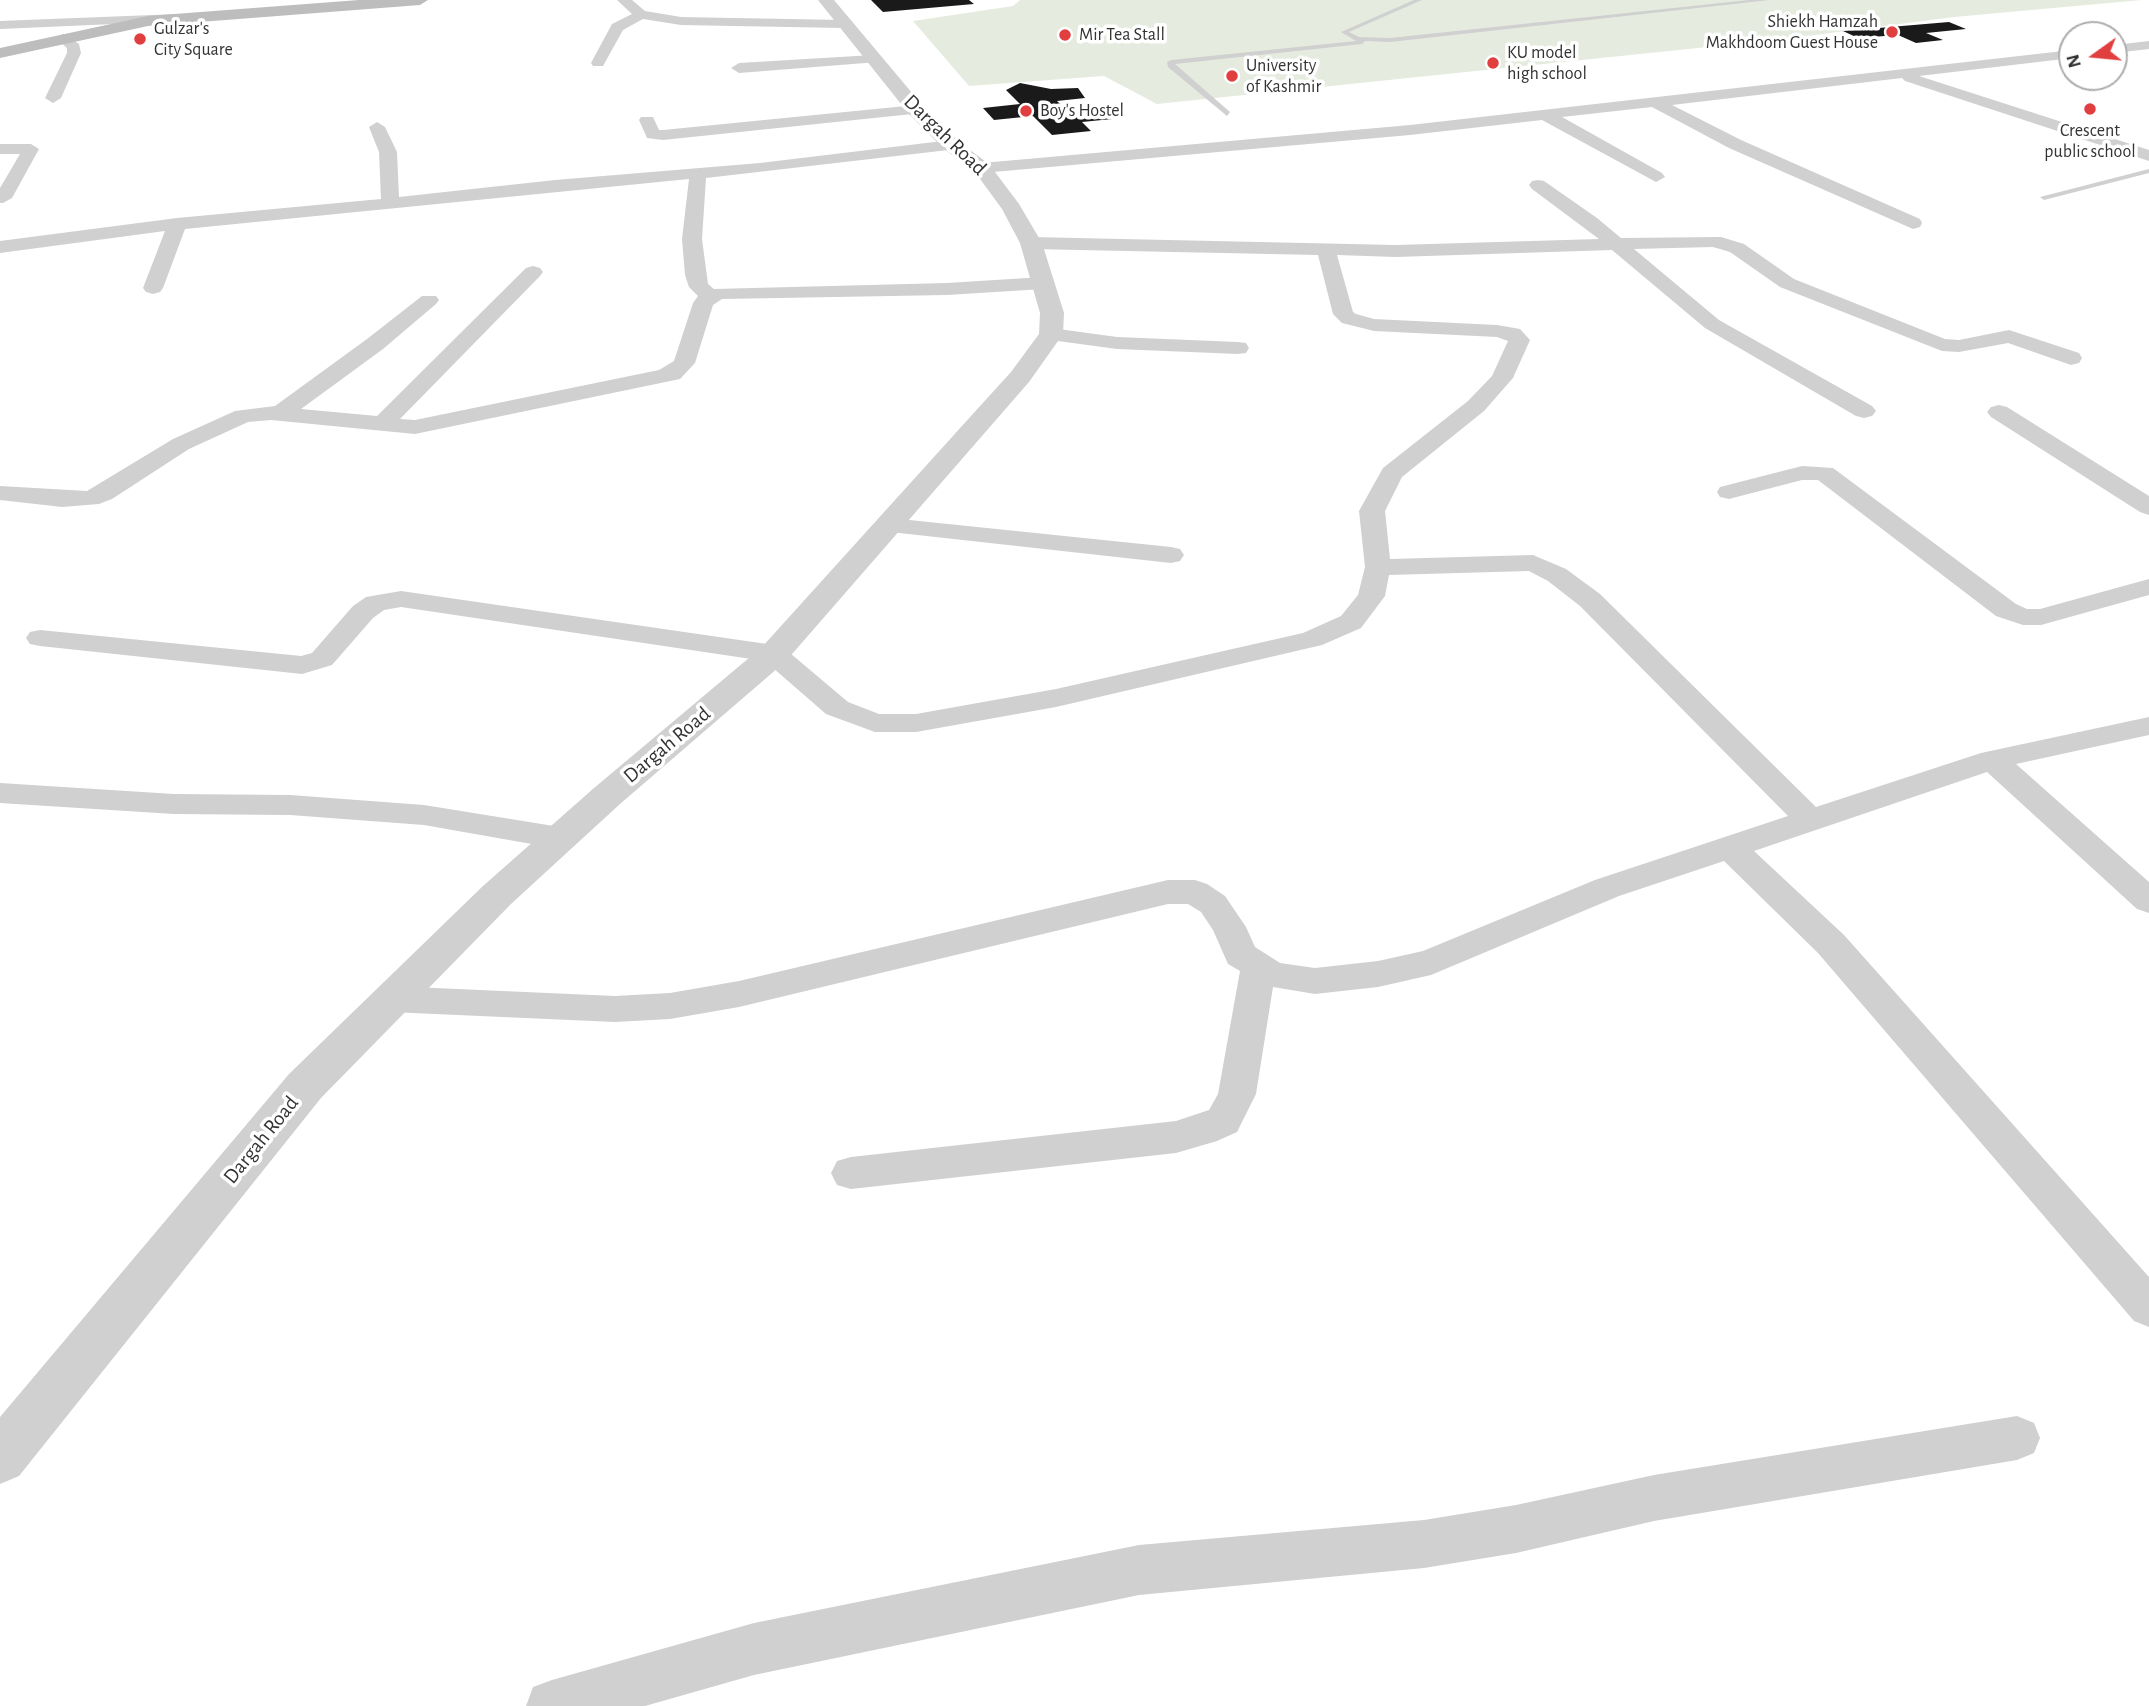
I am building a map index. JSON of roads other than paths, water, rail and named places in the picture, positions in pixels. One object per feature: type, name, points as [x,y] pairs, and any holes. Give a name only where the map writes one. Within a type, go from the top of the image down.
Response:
[{"type":"main road","points":[[0,53],[63,38],[178,18],[420,0]]},
{"type":"street","points":[[624,0],[641,15]]},
{"type":"street","points":[[598,63],[617,27],[641,15],[712,22],[835,12]]},
{"type":"street","name":"Dargah Road","points":[[0,1458],[306,1086],[390,999],[560,838],[774,654],[1020,377],[1051,334],[1052,313],[1031,243],[1012,208],[982,168],[951,145],[916,110],[835,12]]},
{"type":"street","points":[[0,25],[178,18]]},
{"type":"street","points":[[53,98],[74,53],[74,47],[63,38]]},
{"type":"street","points":[[2128,47],[2149,45]]},
{"type":"street","points":[[982,168],[1360,135],[2058,56]]},
{"type":"street","points":[[739,68],[873,59]]},
{"type":"street","points":[[1901,75],[2149,156]]},
{"type":"street","points":[[1656,103],[1735,144],[1913,223]]},
{"type":"street","points":[[647,120],[653,134],[663,135],[916,110]]},
{"type":"street","points":[[1546,115],[1656,177]]},
{"type":"street","points":[[377,127],[388,152],[390,203]]},
{"type":"street","points":[[0,247],[177,224],[555,184],[698,173],[951,145]]},
{"type":"street","points":[[0,149],[31,149],[4,198]]},
{"type":"street","points":[[698,173],[692,239],[695,275],[699,287],[710,296]]},
{"type":"street","points":[[1538,185],[1582,216],[1712,324],[1864,411]]},
{"type":"street","points":[[153,288],[177,224]]},
{"type":"street","points":[[1031,243],[1326,250],[1465,250],[1723,242],[1737,248],[1787,283],[1942,345],[1959,345],[2009,336],[2071,358]]},
{"type":"street","points":[[40,638],[302,665],[322,659],[363,612],[376,603],[401,599],[774,654],[837,708],[875,723],[916,723],[1056,698],[1312,639],[1351,622],[1371,597],[1378,567],[1372,511],[1392,473],[1476,406],[1502,378],[1520,340],[1512,334],[1497,331],[1374,326],[1349,320],[1343,314],[1326,250]]},
{"type":"street","points":[[381,425],[533,272]]},
{"type":"street","points":[[0,493],[90,499],[103,494],[181,444],[228,421],[260,413],[381,425],[428,425],[672,374],[684,363],[703,303],[710,296],[733,293],[947,289],[1043,283]]},
{"type":"street","points":[[279,414],[429,300]]},
{"type":"street","points":[[1051,334],[1117,343],[1238,348]]},
{"type":"street","points":[[1999,412],[2149,507]]},
{"type":"street","points":[[1729,492],[1802,473],[1824,473],[2006,610],[2023,617],[2040,617],[2149,587]]},
{"type":"street","points":[[890,526],[1171,555]]},
{"type":"street","points":[[1378,567],[1533,563],[1557,575],[1590,600],[1811,821]]},
{"type":"street","points":[[390,999],[615,1009],[670,1006],[738,994],[1168,892],[1195,892],[1213,904],[1229,926],[1241,956],[1271,974],[1315,981],[1378,974],[1431,962],[1607,888],[1992,760],[2149,726]]},
{"type":"street","points":[[1992,760],[2149,901]]},
{"type":"street","points":[[0,793],[174,804],[290,805],[424,815],[560,838]]},
{"type":"street","points":[[1731,848],[1831,944],[2149,1308]]},
{"type":"street","points":[[851,1174],[1176,1136],[1203,1130],[1223,1121],[1237,1094],[1258,968]]},
{"type":"street","points":[[552,1706],[754,1649],[1139,1570],[1328,1555],[1437,1542],[1516,1530],[1654,1498],[2017,1438]]},
{"type":"lane","points":[[1371,41],[1358,39],[1344,32],[1419,0]]},
{"type":"lane","points":[[1700,0],[1712,5]]},
{"type":"lane","points":[[1227,114],[1172,66],[1171,62],[1768,0]]},
{"type":"lane","points":[[2045,197],[2149,171]]},
{"type":"place","name":"Shiekh Hamzah Makhdoom Guest House","points":[[1892,32]]},
{"type":"place","name":"Mir Tea Stall","points":[[1065,35]]},
{"type":"place","name":"Gulzar's City Square","points":[[140,39]]},
{"type":"place","name":"KU model high school","points":[[1493,63]]},
{"type":"place","name":"University of Kashmir","points":[[1232,76]]},
{"type":"place","name":"Crescent public school","points":[[2090,109]]},
{"type":"place","name":"Boy's Hostel","points":[[1026,111]]}]
